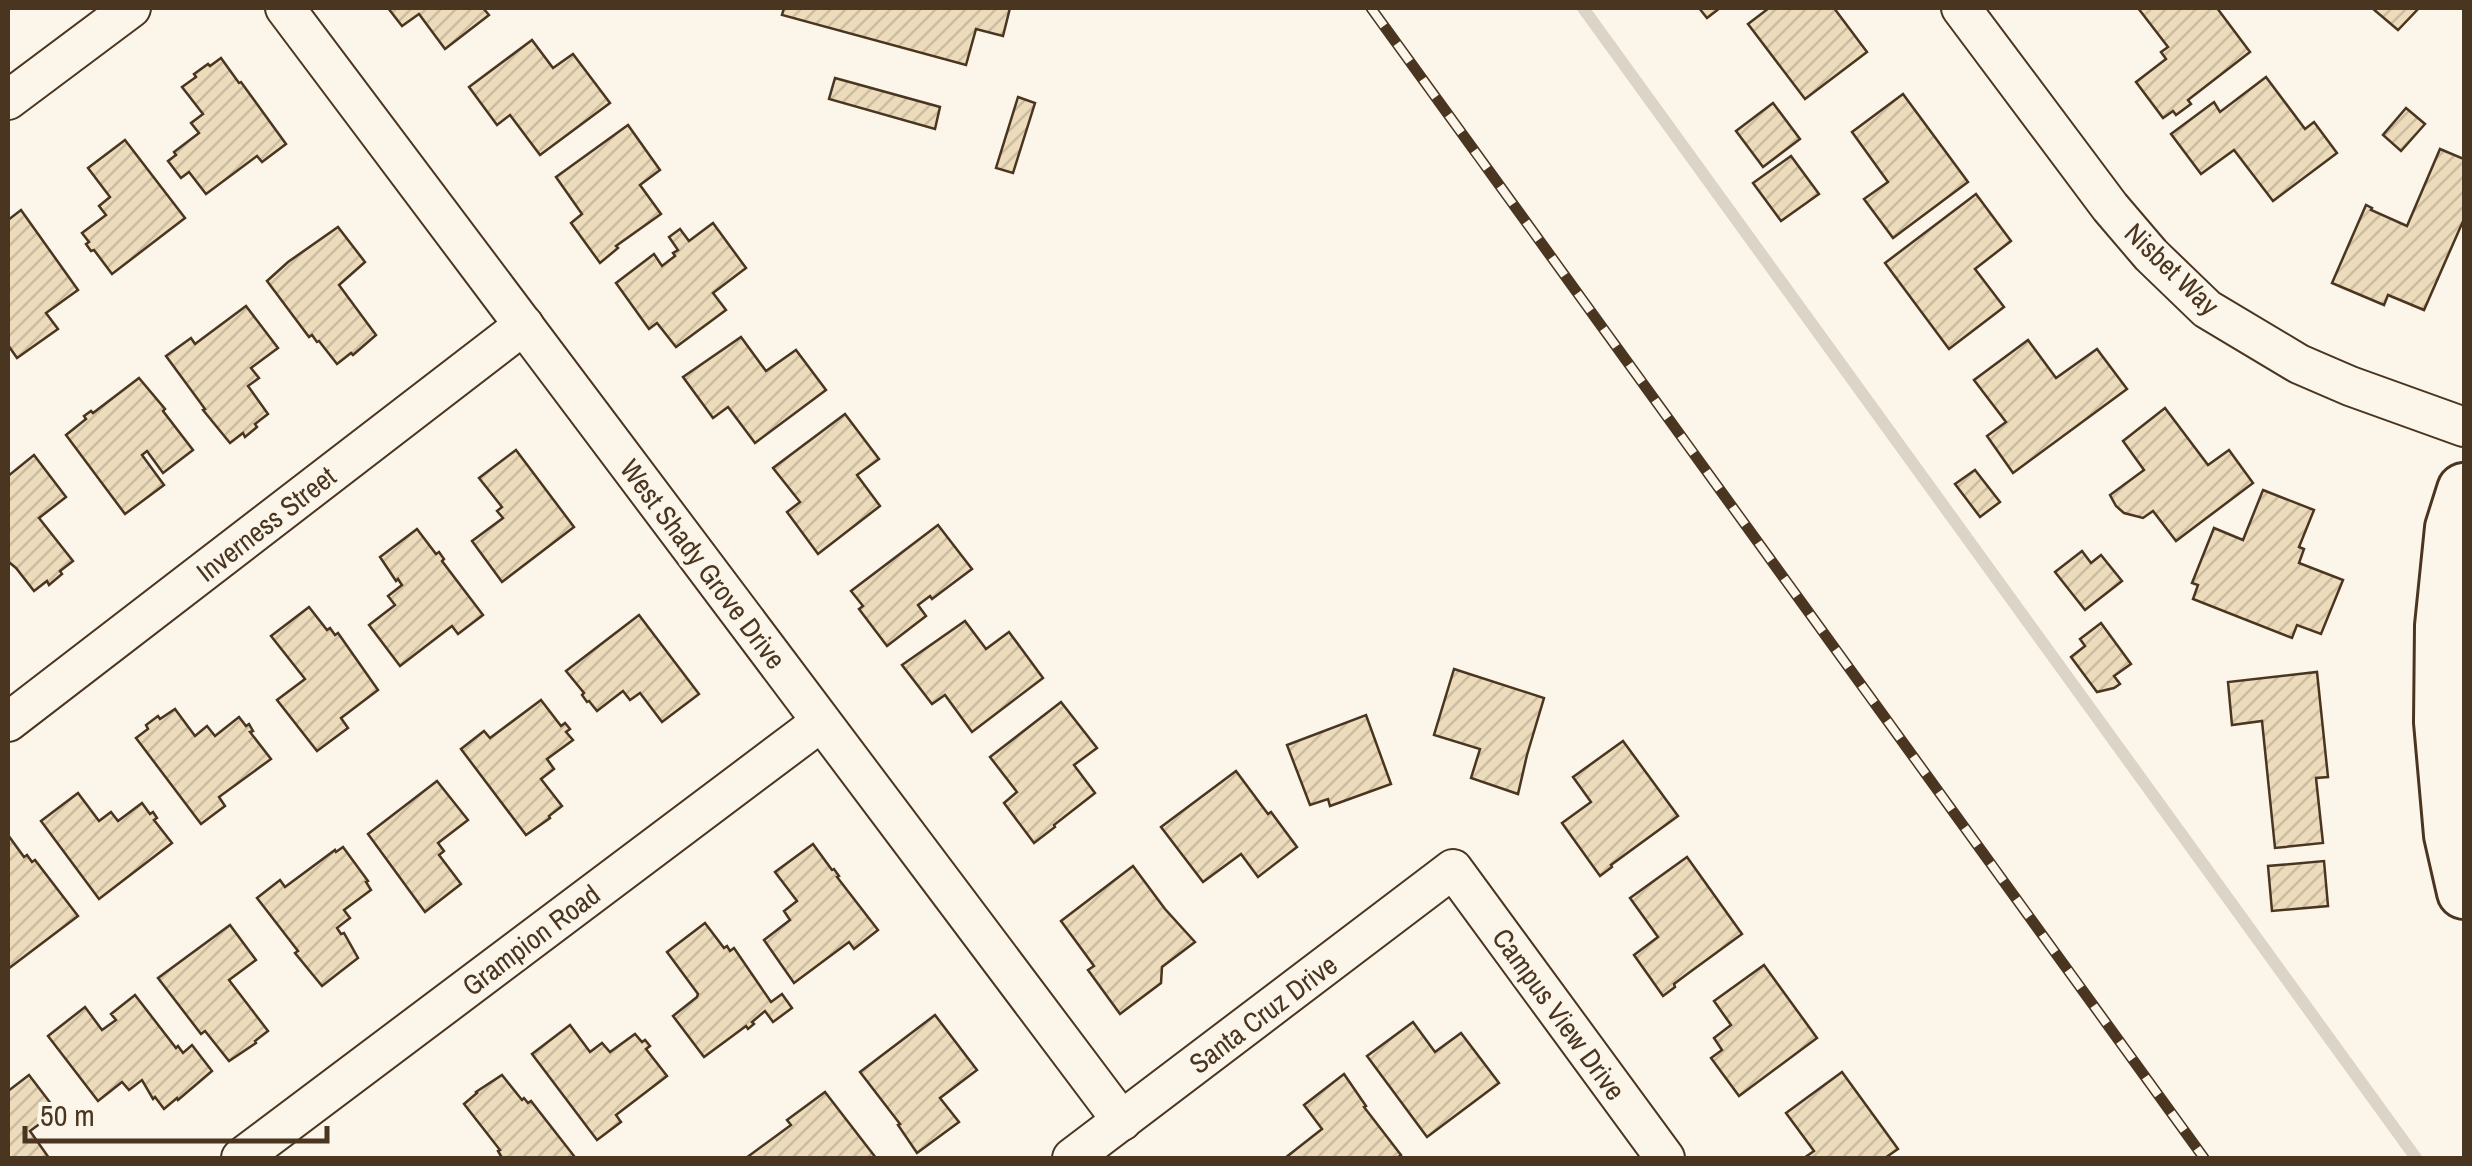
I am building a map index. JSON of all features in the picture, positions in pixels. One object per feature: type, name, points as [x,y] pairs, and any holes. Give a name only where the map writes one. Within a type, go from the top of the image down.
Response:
[{"type":"main road","points":[[2464,490],[2452,528],[2442,626],[2441,722],[2452,834],[2464,892]]},
{"type":"street","points":[[8,100],[131,8]]},
{"type":"street","name":"West Shady Grove Drive","points":[[286,8],[1122,1121]]},
{"type":"street","name":"Nisbet Way","points":[[1960,8],[2110,207],[2151,255],[2207,309],[2299,364],[2464,427]]},
{"type":"street","name":"Inverness Street","points":[[8,722],[524,326]]},
{"type":"street","name":"Grampion Road","points":[[242,1158],[822,722]]},
{"type":"street","name":"Santa Cruz Drive","points":[[1072,1158],[1453,869]]},
{"type":"street","name":"Campus View Drive","points":[[1453,869],[1666,1158]]},
{"type":"building","points":[[388,8],[483,8],[489,15],[445,49],[419,14],[402,26]]},
{"type":"building","points":[[784,8],[1010,8],[1003,36],[976,29],[966,65],[782,15]]},
{"type":"building","points":[[1699,8],[1720,8],[1707,18]]},
{"type":"building","points":[[1769,8],[1834,8],[1867,52],[1805,99],[1748,24]]},
{"type":"building","points":[[2138,8],[2217,8],[2250,52],[2188,100],[2191,104],[2176,115],[2173,111],[2163,118],[2136,82],[2166,59],[2161,52],[2168,47]]},
{"type":"building","points":[[2372,8],[2419,8],[2398,30]]},
{"type":"building","points":[[532,40],[553,68],[573,54],[610,103],[540,155],[510,115],[497,125],[469,87]]},
{"type":"building","points":[[221,58],[286,144],[262,162],[257,156],[206,194],[189,172],[181,178],[168,161],[199,133],[191,123],[203,114],[182,87],[196,77],[194,74]]},
{"type":"building","points":[[2266,77],[2305,129],[2314,122],[2337,153],[2273,201],[2234,150],[2201,174],[2171,134],[2214,102],[2220,112]]},
{"type":"building","points":[[835,78],[940,107],[935,129],[829,99]]},
{"type":"building","points":[[1903,94],[1968,182],[1893,238],[1864,199],[1888,182],[1852,132]]},
{"type":"building","points":[[1018,97],[1035,103],[1013,173],[996,168]]},
{"type":"building","points":[[1773,103],[1800,139],[1763,167],[1736,131]]},
{"type":"building","points":[[2406,108],[2425,124],[2401,151],[2383,135]]},
{"type":"building","points":[[628,125],[660,170],[640,185],[661,214],[616,246],[600,263],[571,223],[582,214],[556,177]]},
{"type":"building","points":[[125,140],[185,218],[112,274],[91,251],[82,233],[106,215],[99,206],[110,197],[88,168]]},
{"type":"building","points":[[2440,149],[2464,159],[2464,219],[2424,310],[2388,295],[2384,305],[2332,283],[2366,205],[2407,226]]},
{"type":"building","points":[[1791,156],[1819,194],[1781,221],[1753,183]]},
{"type":"building","points":[[1976,194],[2011,241],[1975,269],[2004,307],[1949,349],[1885,263]]},
{"type":"building","points":[[21,210],[78,290],[46,313],[58,329],[17,358],[8,345],[8,220]]},
{"type":"building","points":[[713,223],[746,268],[713,293],[726,310],[676,347],[657,323],[649,329],[616,283],[654,254],[662,266],[675,256],[673,253],[678,250],[669,237],[680,229],[689,241]]},
{"type":"building","points":[[338,227],[365,262],[339,285],[376,335],[337,364],[319,341],[309,337],[267,281]]},
{"type":"building","points":[[246,306],[278,348],[251,368],[259,378],[248,386],[268,414],[245,437],[243,433],[230,443],[166,356],[191,338],[195,344]]},
{"type":"building","points":[[741,337],[766,371],[796,350],[826,390],[755,443],[728,407],[713,418],[683,377]]},
{"type":"building","points":[[2028,340],[2056,378],[2097,349],[2127,389],[2013,473],[1987,436],[2006,422],[1974,380]]},
{"type":"building","points":[[139,378],[193,450],[163,473],[147,451],[142,455],[164,485],[125,514],[66,435],[86,419],[84,416]]},
{"type":"building","points":[[2165,408],[2208,465],[2229,450],[2253,483],[2176,541],[2153,511],[2143,518],[2124,513],[2110,495],[2144,470],[2123,441]]},
{"type":"building","points":[[845,414],[879,459],[857,475],[880,506],[818,554],[787,512],[800,502],[773,468]]},
{"type":"building","points":[[516,450],[574,527],[502,582],[472,541],[503,518],[497,511],[502,507],[479,478]]},
{"type":"building","points":[[34,455],[66,497],[39,518],[73,561],[49,585],[47,581],[34,591],[16,568],[8,565],[8,476]]},
{"type":"building","points":[[1975,470],[2000,502],[1980,517],[1955,484]]},
{"type":"building","points":[[2263,490],[2314,510],[2299,547],[2304,549],[2299,563],[2343,580],[2321,634],[2297,625],[2292,638],[2193,599],[2198,585],[2192,583],[2214,528],[2243,540]]},
{"type":"building","points":[[938,525],[972,569],[918,605],[926,616],[887,646],[859,609],[863,606],[851,591]]},
{"type":"building","points":[[417,529],[436,554],[439,552],[483,615],[458,634],[452,626],[400,666],[369,625],[395,605],[388,596],[402,585],[380,557]]},
{"type":"building","points":[[2082,551],[2091,563],[2101,555],[2122,581],[2085,610],[2055,572]]},
{"type":"building","points":[[309,607],[327,630],[338,633],[378,690],[341,718],[348,728],[317,751],[277,700],[305,679],[271,636]]},
{"type":"building","points":[[639,615],[699,694],[662,722],[640,693],[630,700],[623,691],[597,711],[566,671]]},
{"type":"building","points":[[965,621],[986,649],[1009,632],[1043,678],[972,732],[945,695],[932,704],[902,665]]},
{"type":"building","points":[[2101,623],[2131,664],[2114,676],[2120,684],[2097,692],[2071,657],[2085,646],[2080,639]]},
{"type":"building","points":[[1454,669],[1544,698],[1518,794],[1471,778],[1480,749],[1434,735]]},
{"type":"building","points":[[2317,672],[2328,777],[2316,778],[2323,843],[2275,848],[2262,721],[2232,725],[2228,682]]},
{"type":"building","points":[[541,700],[561,726],[565,723],[570,729],[566,732],[573,740],[547,759],[554,769],[541,779],[562,806],[526,835],[461,749],[484,731],[490,738]]},
{"type":"building","points":[[1061,702],[1097,748],[1074,765],[1095,793],[1034,843],[1004,803],[1017,792],[990,757]]},
{"type":"building","points":[[175,709],[195,736],[207,726],[215,736],[239,717],[246,726],[249,724],[253,731],[250,732],[271,759],[219,797],[225,806],[201,824],[136,738],[158,716],[160,719]]},
{"type":"building","points":[[1366,715],[1391,784],[1330,806],[1328,799],[1310,805],[1287,745]]},
{"type":"building","points":[[1623,741],[1678,816],[1600,876],[1562,823],[1591,802],[1573,777]]},
{"type":"building","points":[[1236,771],[1297,847],[1258,877],[1241,854],[1203,882],[1161,827]]},
{"type":"building","points":[[437,781],[468,820],[438,843],[444,851],[439,855],[461,884],[425,912],[368,834]]},
{"type":"building","points":[[78,793],[99,821],[111,812],[118,821],[142,803],[150,814],[153,812],[157,818],[154,820],[172,843],[99,899],[41,821]]},
{"type":"building","points":[[8,835],[24,857],[35,860],[78,916],[8,969]]},
{"type":"building","points":[[813,844],[878,930],[854,949],[849,942],[794,983],[764,940],[790,920],[784,911],[797,901],[775,872]]},
{"type":"building","points":[[343,847],[371,890],[344,910],[350,918],[337,928],[358,958],[322,986],[257,898],[280,880],[285,887]]},
{"type":"building","points":[[1687,857],[1742,934],[1663,996],[1634,955],[1658,937],[1630,898]]},
{"type":"building","points":[[2324,861],[2328,906],[2272,911],[2268,866]]},
{"type":"building","points":[[1133,866],[1195,942],[1162,967],[1161,983],[1120,1014],[1088,970],[1094,966],[1061,921]]},
{"type":"building","points":[[705,923],[724,948],[734,948],[771,1002],[782,994],[792,1008],[773,1022],[765,1011],[748,1029],[746,1026],[704,1057],[673,1016],[698,994],[667,952]]},
{"type":"building","points":[[230,925],[256,960],[229,980],[268,1031],[229,1061],[205,1031],[201,1034],[158,978]]},
{"type":"building","points":[[1764,965],[1817,1038],[1739,1096],[1711,1058],[1722,1050],[1714,1038],[1731,1025],[1714,1001]]},
{"type":"building","points":[[135,995],[176,1048],[183,1053],[192,1045],[212,1071],[164,1109],[142,1080],[129,1090],[122,1082],[98,1101],[48,1036],[85,1007],[102,1030],[116,1020],[111,1014]]},
{"type":"building","points":[[935,1015],[977,1070],[940,1098],[959,1122],[917,1153],[860,1072]]},
{"type":"building","points":[[1413,1022],[1435,1052],[1461,1033],[1499,1083],[1427,1137],[1367,1056]]},
{"type":"building","points":[[570,1025],[590,1052],[602,1043],[610,1052],[635,1034],[650,1046],[646,1049],[667,1076],[616,1115],[621,1122],[597,1140],[532,1054]]},
{"type":"building","points":[[1842,1072],[1898,1149],[1885,1158],[1804,1158],[1814,1151],[1786,1113]]},
{"type":"building","points":[[1344,1074],[1401,1155],[1285,1158],[1322,1129],[1304,1105]]},
{"type":"building","points":[[29,1075],[55,1109],[30,1131],[49,1158],[8,1158],[8,1091]]},
{"type":"building","points":[[502,1075],[522,1100],[531,1101],[574,1156],[497,1158],[501,1156],[500,1150],[464,1104]]},
{"type":"building","points":[[825,1092],[876,1158],[746,1158],[791,1125],[787,1120]]},
{"type":"waterway","points":[[1583,8],[2416,1158]]},
{"type":"railway","points":[[1371,8],[2204,1158]]}]
